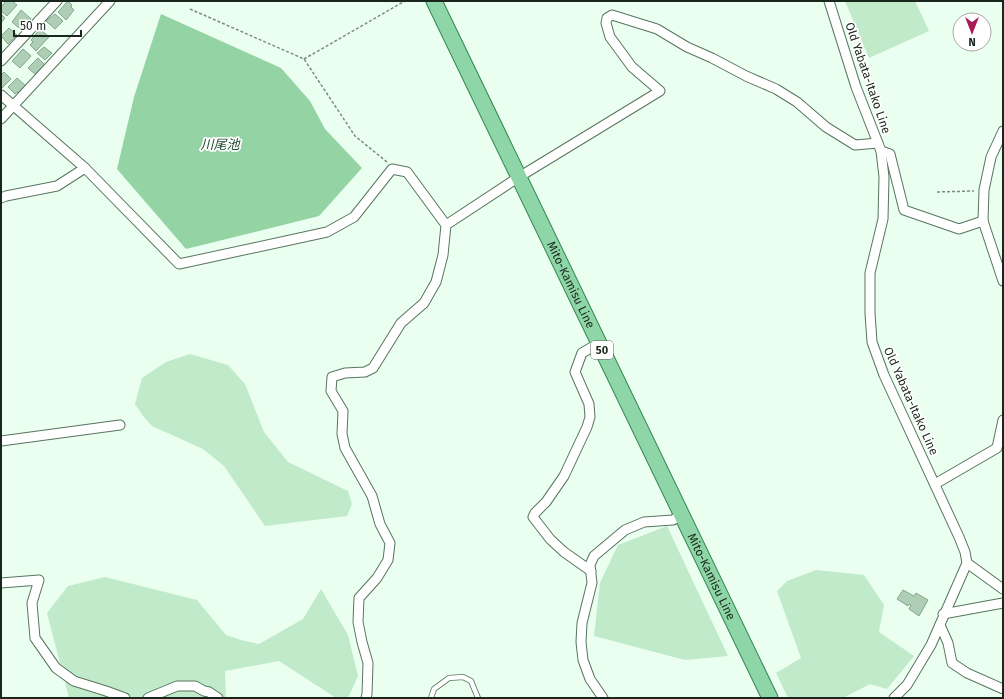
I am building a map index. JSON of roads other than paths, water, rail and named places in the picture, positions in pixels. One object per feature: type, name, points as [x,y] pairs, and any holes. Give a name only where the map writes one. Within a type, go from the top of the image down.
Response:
[{"type":"main road","name":"Mito-Kamisu Line","points":[[434,1],[770,698]]},
{"type":"street","points":[[1,61],[57,1]]},
{"type":"street","points":[[1,119],[110,1]]},
{"type":"street","name":"Old Yabata-Itako Line","points":[[829,1],[856,87],[879,147],[884,177],[883,219],[870,273],[872,342],[884,375],[965,552],[967,563]]},
{"type":"street","points":[[446,225],[519,177],[660,91],[632,68],[610,36],[606,24],[607,18],[612,15],[657,29],[687,47],[776,89],[796,102],[826,127],[855,145],[879,147],[890,154],[904,210],[959,229],[983,221]]},
{"type":"street","points":[[1,95],[85,168],[179,264],[327,232],[354,217],[392,169],[407,172],[446,225],[443,256],[436,282],[424,303],[401,323],[373,368],[365,372],[346,373],[332,377],[331,391],[343,411],[342,434],[345,448],[372,496],[380,524],[390,543],[388,560],[377,578],[359,598],[358,622],[368,663],[366,698]]},
{"type":"street","points":[[1003,131],[990,157],[984,190],[983,221],[1003,281]]},
{"type":"street","points":[[1,198],[57,186],[85,168]]},
{"type":"street","points":[[591,571],[564,552],[550,539],[533,518],[535,513],[546,502],[564,476],[588,427],[590,417],[589,404],[575,372],[582,353],[599,343]]},
{"type":"street","points":[[935,484],[997,448],[1003,420]]},
{"type":"street","points":[[1,441],[120,425]]},
{"type":"street","points":[[603,698],[590,679],[583,660],[581,642],[582,624],[592,583],[590,565],[594,556],[625,530],[644,522],[673,520],[681,514]]},
{"type":"street","points":[[894,698],[907,685],[931,645],[943,614],[967,563],[1003,589]]},
{"type":"street","points":[[1,583],[39,580],[32,603],[35,638],[56,668],[74,681],[106,690],[125,698]]},
{"type":"street","points":[[943,614],[1003,602]]},
{"type":"street","points":[[940,625],[948,643],[952,663],[967,673],[1003,689]]},
{"type":"street","points":[[148,698],[177,686],[195,686],[218,698]]},
{"type":"lane","points":[[431,698],[434,689],[449,678],[463,677],[471,681],[478,698]]},
{"type":"water","name":"川尾池","points":[[161,14],[281,68],[310,101],[325,129],[362,168],[319,216],[186,249],[117,169],[134,97]]}]
